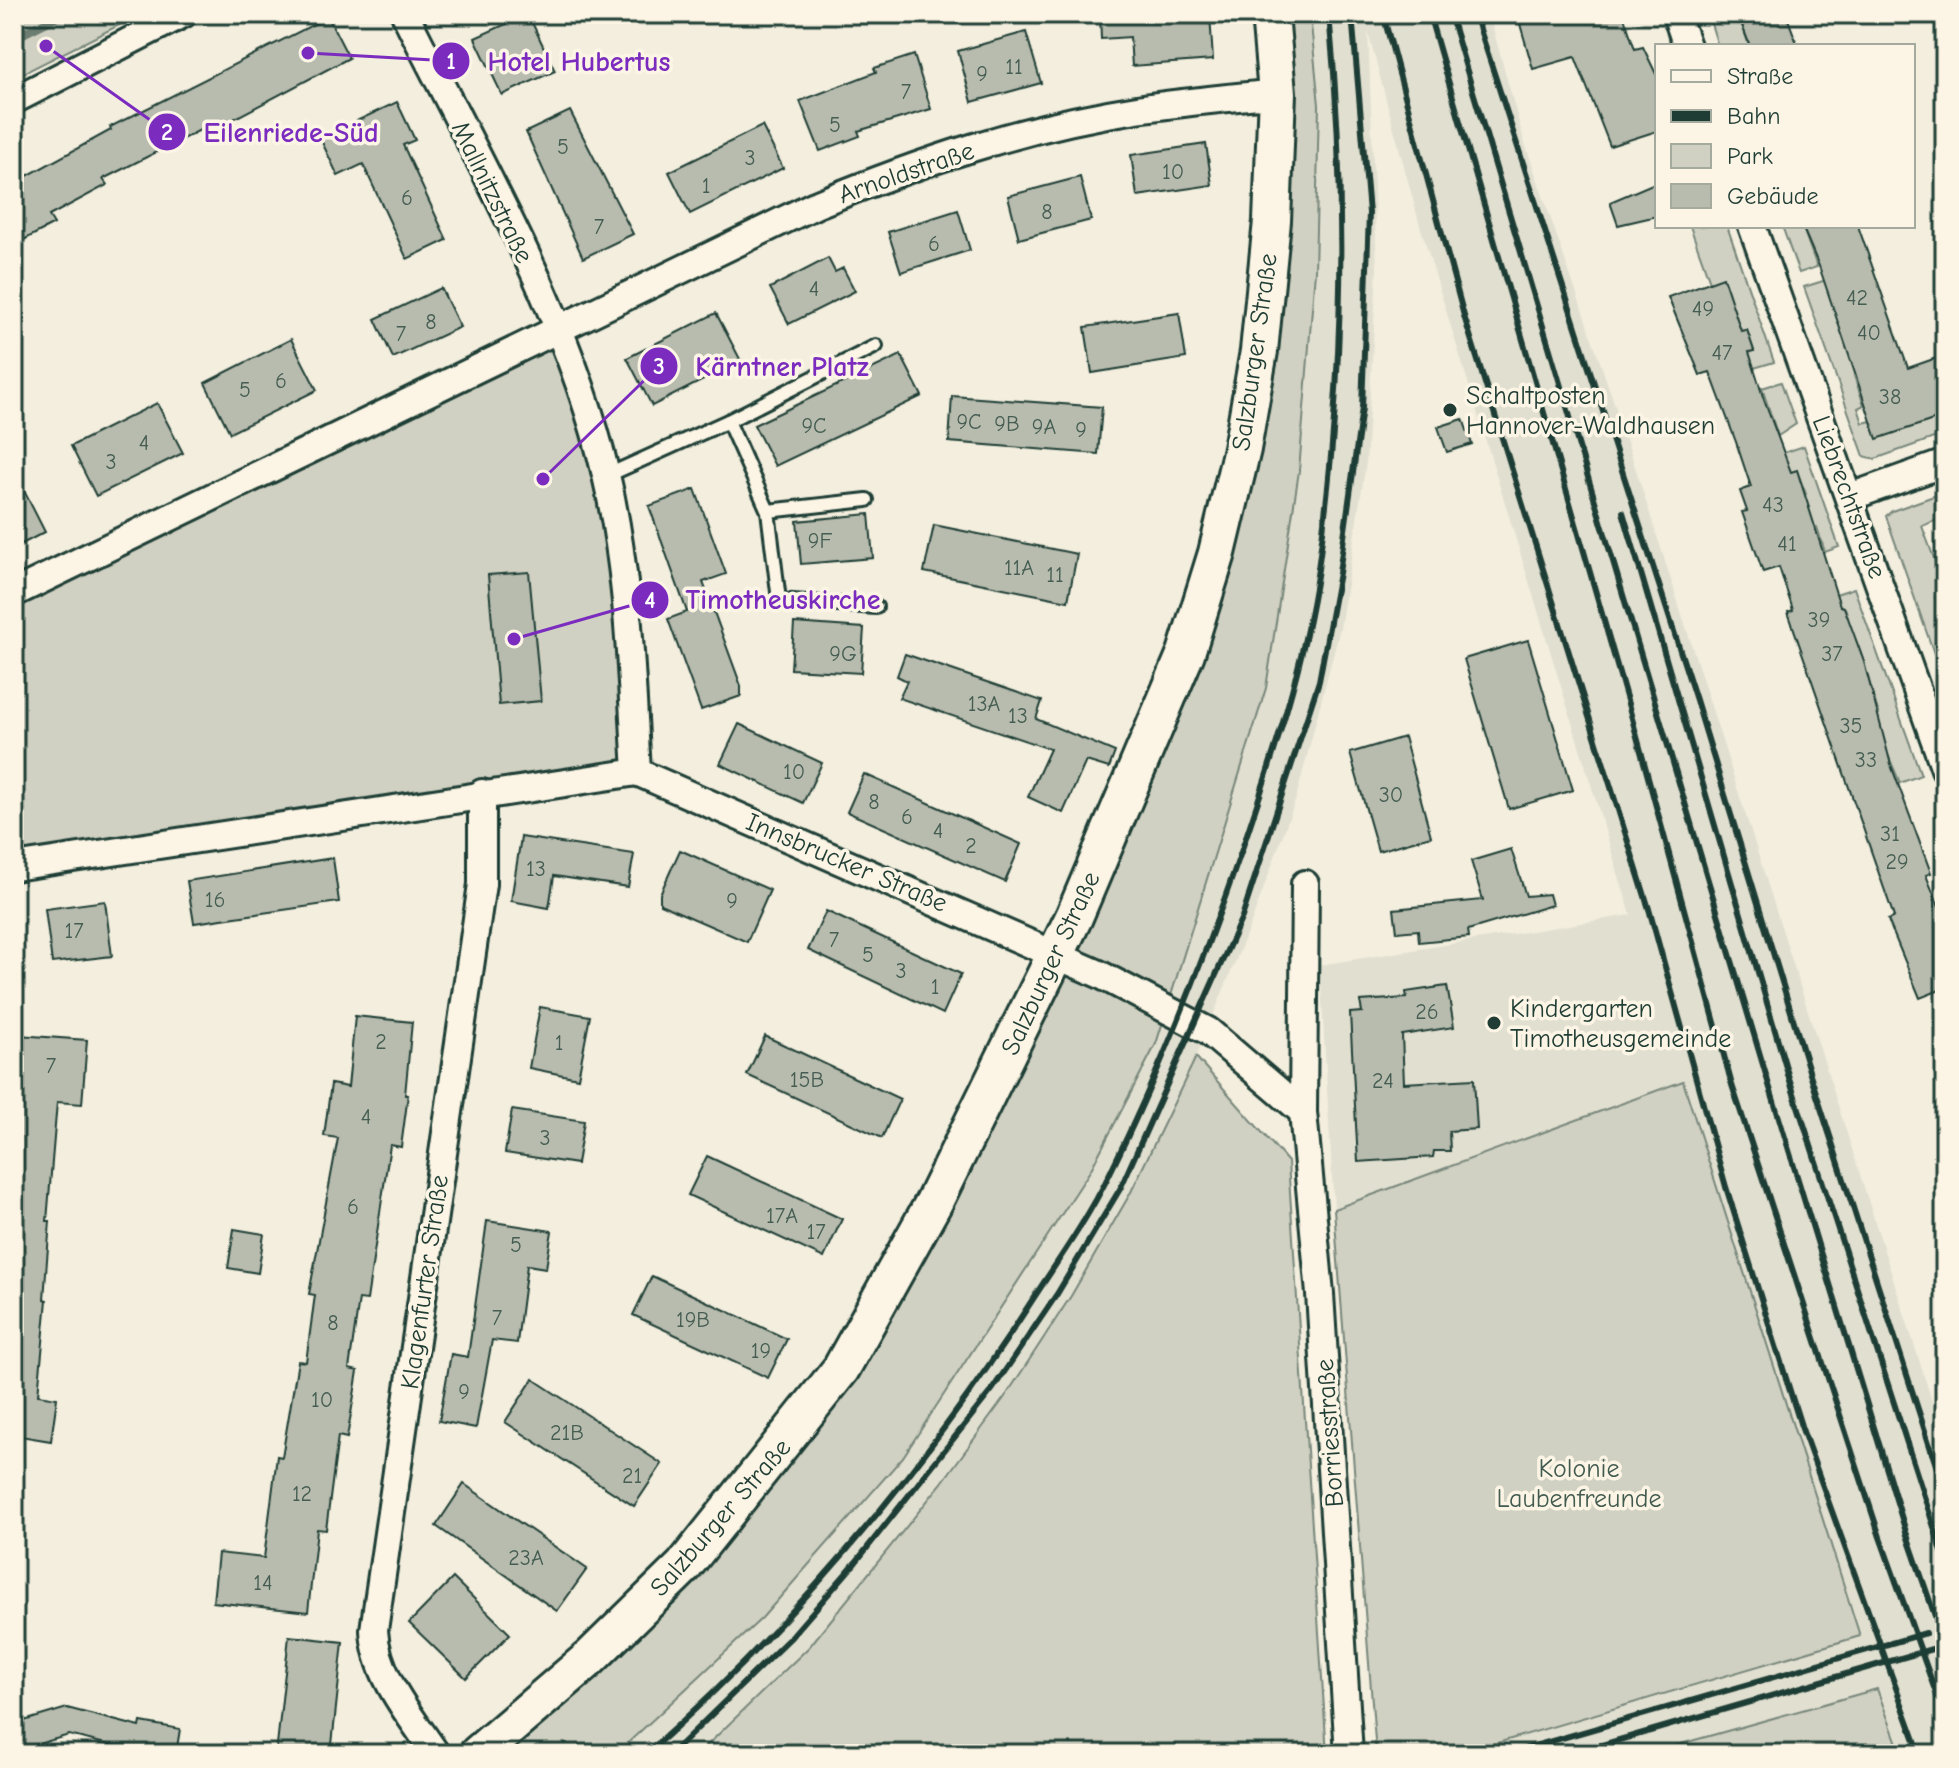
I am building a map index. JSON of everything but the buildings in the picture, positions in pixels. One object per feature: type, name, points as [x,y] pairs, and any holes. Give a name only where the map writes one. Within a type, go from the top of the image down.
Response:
[{"type":"street","points":[[14,100],[183,14]]},
{"type":"street","name":"Mallnitzstraße","points":[[405,14],[560,328],[606,476],[629,628],[637,772]]},
{"type":"street","name":"Salzburger Straße","points":[[478,1754],[590,1658],[684,1566],[841,1369],[934,1202],[1057,954],[1186,653],[1217,553],[1242,449],[1259,351],[1272,221],[1277,93],[1270,14]]},
{"type":"street","points":[[1676,14],[1686,44]]},
{"type":"street","name":"Arnoldstraße","points":[[14,593],[815,205],[908,167],[1020,133],[1135,109],[1277,93]]},
{"type":"street","name":"Liebrechtstraße","points":[[1753,228],[1945,769]]},
{"type":"street","points":[[1850,497],[1945,463]]},
{"type":"street","points":[[14,867],[482,793],[637,772]]},
{"type":"street","name":"Innsbrucker Straße","points":[[637,772],[1057,954]]},
{"type":"street","name":"Klagenfurter Straße","points":[[436,1754],[392,1689],[375,1648],[374,1630],[482,884],[482,793]]},
{"type":"street","name":"Borriesstraße","points":[[1305,884],[1303,1112],[1320,1294],[1349,1754]]},
{"type":"street","points":[[1057,954],[1208,1031],[1303,1112]]},
{"type":"lane","points":[[606,476],[728,421],[876,346]]},
{"type":"lane","points":[[728,421],[768,511],[779,600],[876,607]]},
{"type":"lane","points":[[768,511],[867,500]]},
{"type":"shaded area","points":[[1310,14],[1489,14],[1524,141],[1621,423],[1945,1442],[1945,1754],[1901,1754],[1876,1689],[1645,1754],[1460,1754],[1859,1636],[1683,1081],[1334,1209],[1320,965],[1631,915],[1419,222],[1368,32],[1377,270],[1366,462],[1340,628],[1296,798],[1251,923],[1196,1057],[1130,1194],[1071,1296],[1007,1394],[941,1484],[809,1647],[698,1754],[616,1754],[762,1618],[903,1457],[1090,1171],[1156,1044],[1266,688],[1299,471],[1315,271],[1319,105]]},
{"type":"green space","points":[[14,14],[141,14],[14,78]]},
{"type":"green space","points":[[1270,14],[1310,14],[1319,105],[1315,271],[1299,471],[1266,688],[1156,1044],[1090,1171],[903,1457],[762,1618],[616,1754],[478,1754],[766,1466],[1057,954],[1242,449]]},
{"type":"green space","points":[[1708,14],[1773,14],[1742,25],[1748,44],[1717,44]]},
{"type":"green space","points":[[1691,228],[1728,228],[1774,362],[1754,368],[1749,353],[1754,350],[1747,330],[1741,331],[1723,278],[1710,282]]},
{"type":"green space","points":[[1783,228],[1803,228],[1817,267],[1799,273]]},
{"type":"green space","points":[[1839,276],[1857,374],[1854,376],[1864,405],[1858,408],[1863,423],[1871,421],[1877,438],[1945,416],[1945,434],[1875,459],[1864,456],[1804,287]]},
{"type":"green space","points":[[560,328],[590,418],[637,772],[14,867],[14,593]]},
{"type":"green space","points":[[1781,382],[1796,424],[1778,436],[1762,388]]},
{"type":"green space","points":[[1804,446],[1839,547],[1825,552],[1817,527],[1810,528],[1798,497],[1806,494],[1797,471],[1791,473],[1783,453]]},
{"type":"green space","points":[[1945,492],[1945,507],[1942,509],[1945,517],[1922,526],[1945,588],[1945,593],[1935,597],[1940,613],[1936,615],[1941,630],[1945,628],[1945,685],[1886,516]]},
{"type":"green space","points":[[1854,588],[1921,775],[1900,783],[1872,717],[1879,714],[1860,651],[1845,622],[1848,617],[1845,608],[1840,606],[1836,594]]},
{"type":"green space","points":[[1196,1057],[1288,1162],[1327,1754],[698,1754],[809,1647],[941,1484],[1007,1394],[1071,1296],[1130,1194]]},
{"type":"green space","name":"Kolonie Laubenfreunde","points":[[1683,1081],[1860,1636],[1460,1754],[1376,1754],[1334,1209]]},
{"type":"green space","points":[[1877,1689],[1901,1754],[1645,1754]]},
{"type":"waterway","points":[[14,38],[62,14]]},
{"type":"railway","points":[[646,1754],[701,1704],[805,1597],[901,1483],[990,1364],[1100,1193],[1163,1057],[1196,975],[1241,852],[1286,712],[1318,569],[1333,430],[1340,292],[1339,153],[1329,14]]},
{"type":"railway","points":[[671,1754],[791,1637],[856,1562],[992,1390],[1057,1294],[1120,1189],[1242,917],[1319,681],[1339,573],[1362,408],[1369,213],[1352,14]]},
{"type":"railway","points":[[1383,14],[1464,316],[1649,909],[1726,1187],[1801,1426],[1920,1754]]},
{"type":"railway","points":[[1429,14],[1630,711],[1732,1085],[1880,1537],[1945,1718]]},
{"type":"railway","points":[[1450,14],[1769,1085],[1906,1532],[1945,1645]]},
{"type":"railway","points":[[1475,14],[1696,700],[1810,1074],[1945,1493]]},
{"type":"railway","points":[[1623,512],[1789,1078],[1945,1561]]},
{"type":"railway","points":[[1507,1754],[1926,1633]]},
{"type":"railway","points":[[1571,1754],[1932,1649]]},
{"type":"place","name":"Eilenriede-Süd","points":[[46,46]]},
{"type":"place","name":"Hotel Hubertus","points":[[308,53]]},
{"type":"place","name":"Schaltposten Hannover-Waldhausen","points":[[1450,410]]},
{"type":"place","name":"Kärntner Platz","points":[[543,479]]},
{"type":"place","name":"Timotheuskirche","points":[[514,639]]},
{"type":"place","name":"Kindergarten Timotheusgemeinde","points":[[1494,1023]]}]
